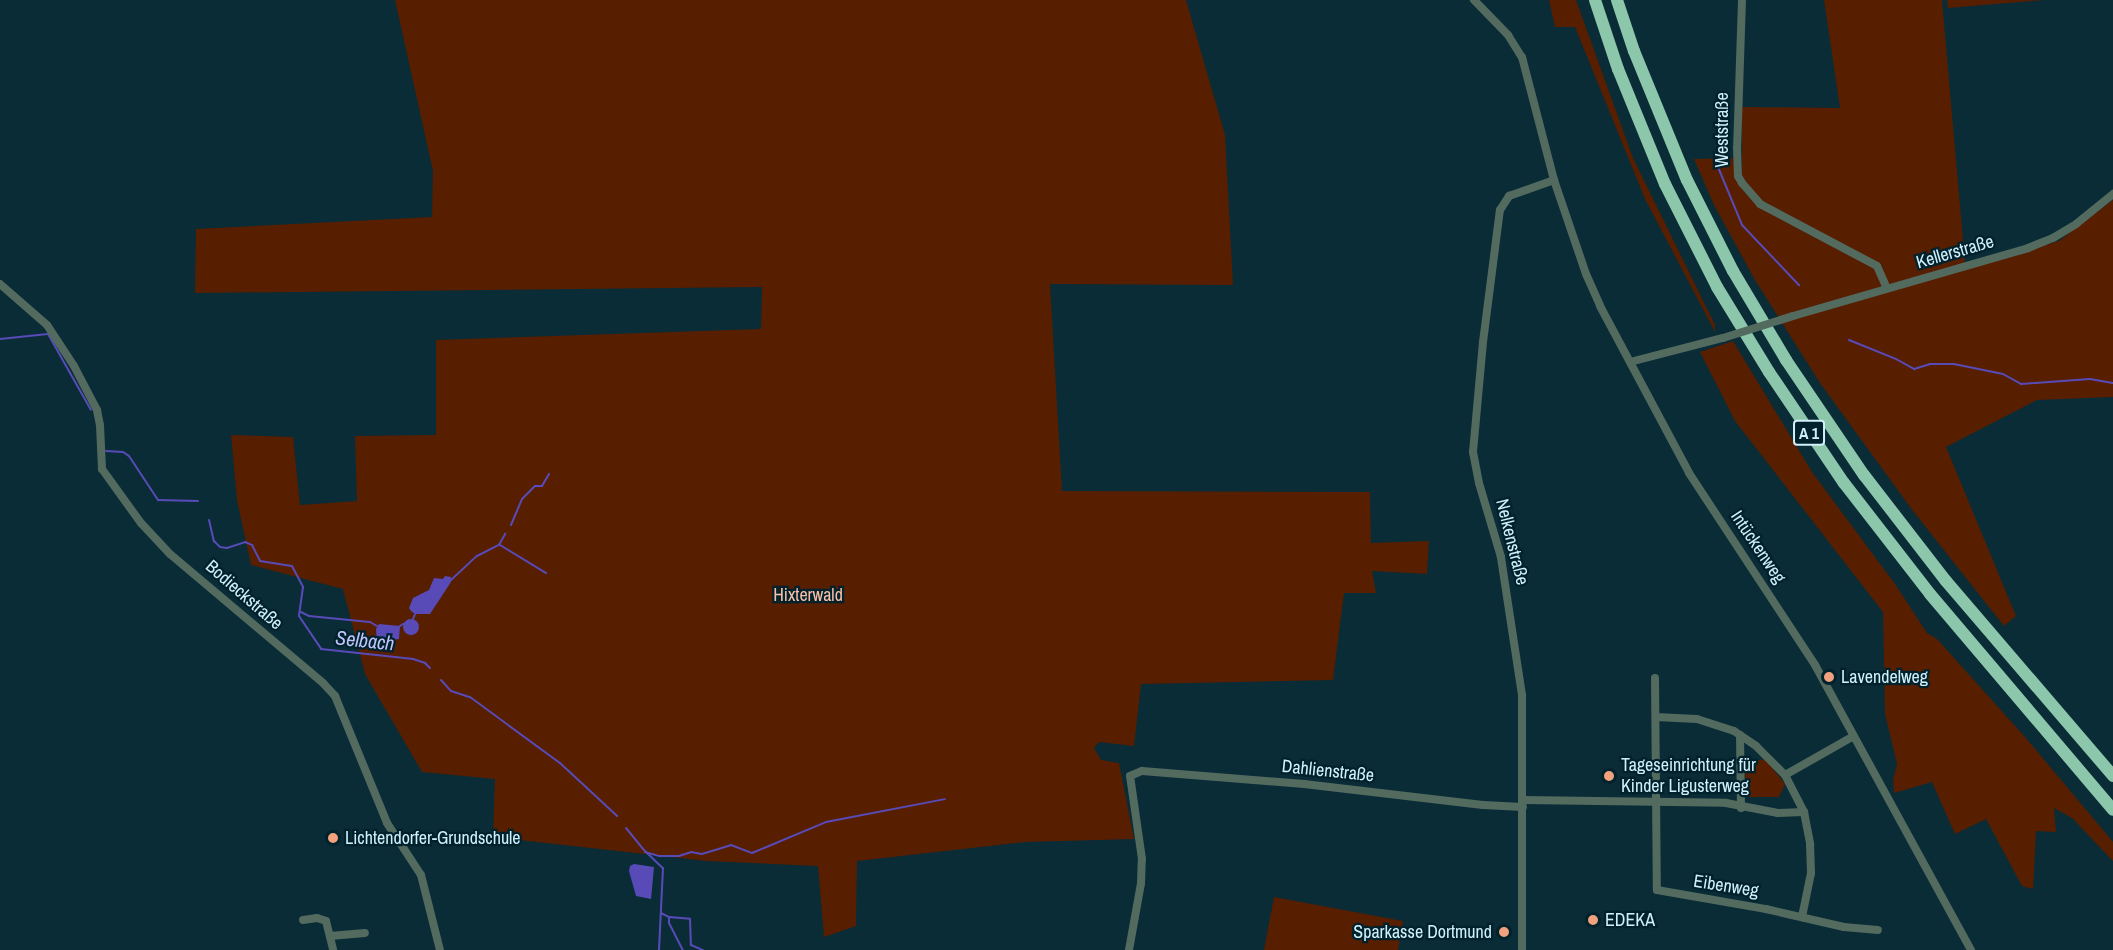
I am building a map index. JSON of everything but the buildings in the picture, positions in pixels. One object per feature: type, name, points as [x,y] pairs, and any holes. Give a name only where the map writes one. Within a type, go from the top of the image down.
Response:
[{"type":"highway","name":"A 1","points":[[1595,0],[1633,108],[1665,184],[1717,287],[1769,372],[1844,483],[1930,594],[2113,810]]},
{"type":"highway","name":"A 1","points":[[1617,0],[1638,62],[1687,180],[1738,280],[1786,360],[1864,475],[1946,581],[2113,776]]},
{"type":"street","name":"Intückenweg","points":[[1473,0],[1509,35],[1522,57],[1554,180],[1586,274],[1630,362],[1689,473],[1801,642],[1971,950]]},
{"type":"street","name":"Weststraße","points":[[1743,0],[1737,148],[1737,166],[1742,183],[1760,204],[1877,266],[1887,288]]},
{"type":"street","name":"Nelkenstraße","points":[[1522,950],[1522,695],[1510,602],[1501,557],[1479,483],[1473,452],[1483,342],[1500,210],[1509,196],[1554,180]]},
{"type":"street","name":"Kellerstraße","points":[[1630,362],[1723,338],[1967,266],[2053,238],[2076,224],[2113,194]]},
{"type":"street","name":"Bodieckstraße","points":[[0,284],[47,325],[74,366],[97,410],[102,469],[141,523],[170,554],[323,683],[335,696],[387,823],[422,875],[440,950]]},
{"type":"street","points":[[1656,678],[1656,801]]},
{"type":"street","points":[[1656,717],[1697,719],[1740,735],[1756,746],[1785,775],[1804,812],[1811,859],[1802,916]]},
{"type":"street","points":[[1740,735],[1741,808]]},
{"type":"street","points":[[1785,775],[1854,736]]},
{"type":"street","name":"Dahlienstraße","points":[[1129,950],[1142,859],[1130,776],[1142,771],[1523,803],[1656,801],[1726,803],[1741,808],[1785,813],[1804,812]]},
{"type":"street","name":"Eibenweg","points":[[1656,801],[1657,890],[1802,916],[1844,927],[1878,930]]},
{"type":"street","points":[[303,921],[324,920],[333,950]]},
{"type":"street","points":[[330,936],[365,933]]},
{"type":"green space","name":"Hixterwald","points":[[395,0],[1186,0],[1225,135],[1233,285],[1050,284],[1062,491],[1370,492],[1371,543],[1429,541],[1427,574],[1372,571],[1376,593],[1344,593],[1333,680],[1141,684],[1134,746],[1099,742],[1094,748],[1101,760],[1119,763],[1134,839],[1025,842],[857,861],[856,926],[824,937],[818,866],[707,861],[493,837],[495,779],[422,772],[365,674],[343,589],[251,565],[237,500],[231,435],[293,437],[300,505],[357,501],[355,436],[436,435],[436,340],[761,329],[762,287],[195,293],[196,229],[432,217],[433,171]]},
{"type":"green space","points":[[1549,0],[1576,0],[1633,158],[1715,325],[1715,332],[1645,199],[1575,27],[1555,27]]},
{"type":"green space","points":[[1824,0],[1942,0],[1965,263],[1888,286],[1882,266],[1762,201],[1754,195],[1742,175],[1742,107],[1840,108]]},
{"type":"green space","points":[[1947,0],[2044,0],[1948,8]]},
{"type":"green space","points":[[1733,158],[1736,177],[1745,193],[1759,207],[1812,236],[1875,266],[1886,291],[2059,241],[2113,200],[2113,397],[2037,400],[1946,447],[2016,616],[2004,626],[1913,511],[1820,383],[1755,280],[1714,205],[1694,159]]},
{"type":"green space","points":[[1733,341],[1812,472],[1895,584],[1927,633],[1937,639],[2025,737],[2113,842],[2113,861],[2072,818],[2054,808],[2056,832],[2036,831],[2033,889],[2022,886],[1986,819],[1955,834],[1932,782],[1894,793],[1893,780],[1897,764],[1885,714],[1883,612],[1735,421],[1700,352]]},
{"type":"green space","points":[[1765,759],[1785,784],[1779,797],[1746,797],[1745,768],[1754,761]]},
{"type":"green space","points":[[1274,897],[1403,921],[1398,950],[1264,950]]},
{"type":"shaded area","points":[[445,576],[451,577],[451,582],[430,614],[415,614],[411,611],[409,608],[413,598],[429,590],[434,578],[443,579]]},
{"type":"shaded area","points":[[408,619],[414,619],[419,627],[417,633],[408,635],[403,630],[403,624]]},
{"type":"shaded area","points":[[379,624],[400,626],[399,639],[377,642],[376,629]]},
{"type":"shaded area","points":[[634,864],[654,867],[651,899],[636,896],[629,871],[630,866]]},
{"type":"waterway","points":[[1718,167],[1742,225],[1799,285]]},
{"type":"waterway","name":"Selbach","points":[[0,339],[48,334],[91,410]]},
{"type":"waterway","points":[[1849,340],[1914,369],[1930,364],[1954,364],[2003,374],[2021,384],[2090,379],[2113,383]]},
{"type":"waterway","name":"Selbach","points":[[106,451],[123,452],[129,456],[158,500],[198,501]]},
{"type":"waterway","points":[[511,525],[522,499],[535,486],[542,486],[549,474]]},
{"type":"waterway","name":"Selbach","points":[[209,520],[214,541],[220,547],[227,548],[245,542],[252,545],[260,561],[292,566],[303,587],[299,616],[321,649],[413,659],[425,663],[430,668]]},
{"type":"waterway","points":[[451,580],[477,556],[499,545],[505,534]]},
{"type":"waterway","points":[[500,545],[546,573]]},
{"type":"waterway","points":[[301,612],[309,616],[370,622],[377,626]]},
{"type":"waterway","points":[[413,619],[415,614]]},
{"type":"waterway","name":"Selbach","points":[[441,680],[451,691],[470,697],[560,763],[617,816]]},
{"type":"waterway","points":[[645,852],[659,856],[679,856],[691,852],[702,854],[731,845],[752,853],[826,822],[945,799]]},
{"type":"waterway","name":"Selbach","points":[[626,828],[663,868],[659,950]]},
{"type":"waterway","points":[[661,913],[669,917],[669,923],[683,950]]},
{"type":"waterway","points":[[669,917],[690,919],[691,945],[703,950]]},
{"type":"place","name":"Lavendelweg","points":[[1829,677]]},
{"type":"place","name":"Tageseinrichtung für Kinder Ligusterweg","points":[[1609,776]]},
{"type":"place","name":"Lichtendorfer-Grundschule","points":[[333,838]]},
{"type":"place","name":"EDEKA","points":[[1593,920]]},
{"type":"place","name":"Sparkasse Dortmund","points":[[1504,932]]}]
